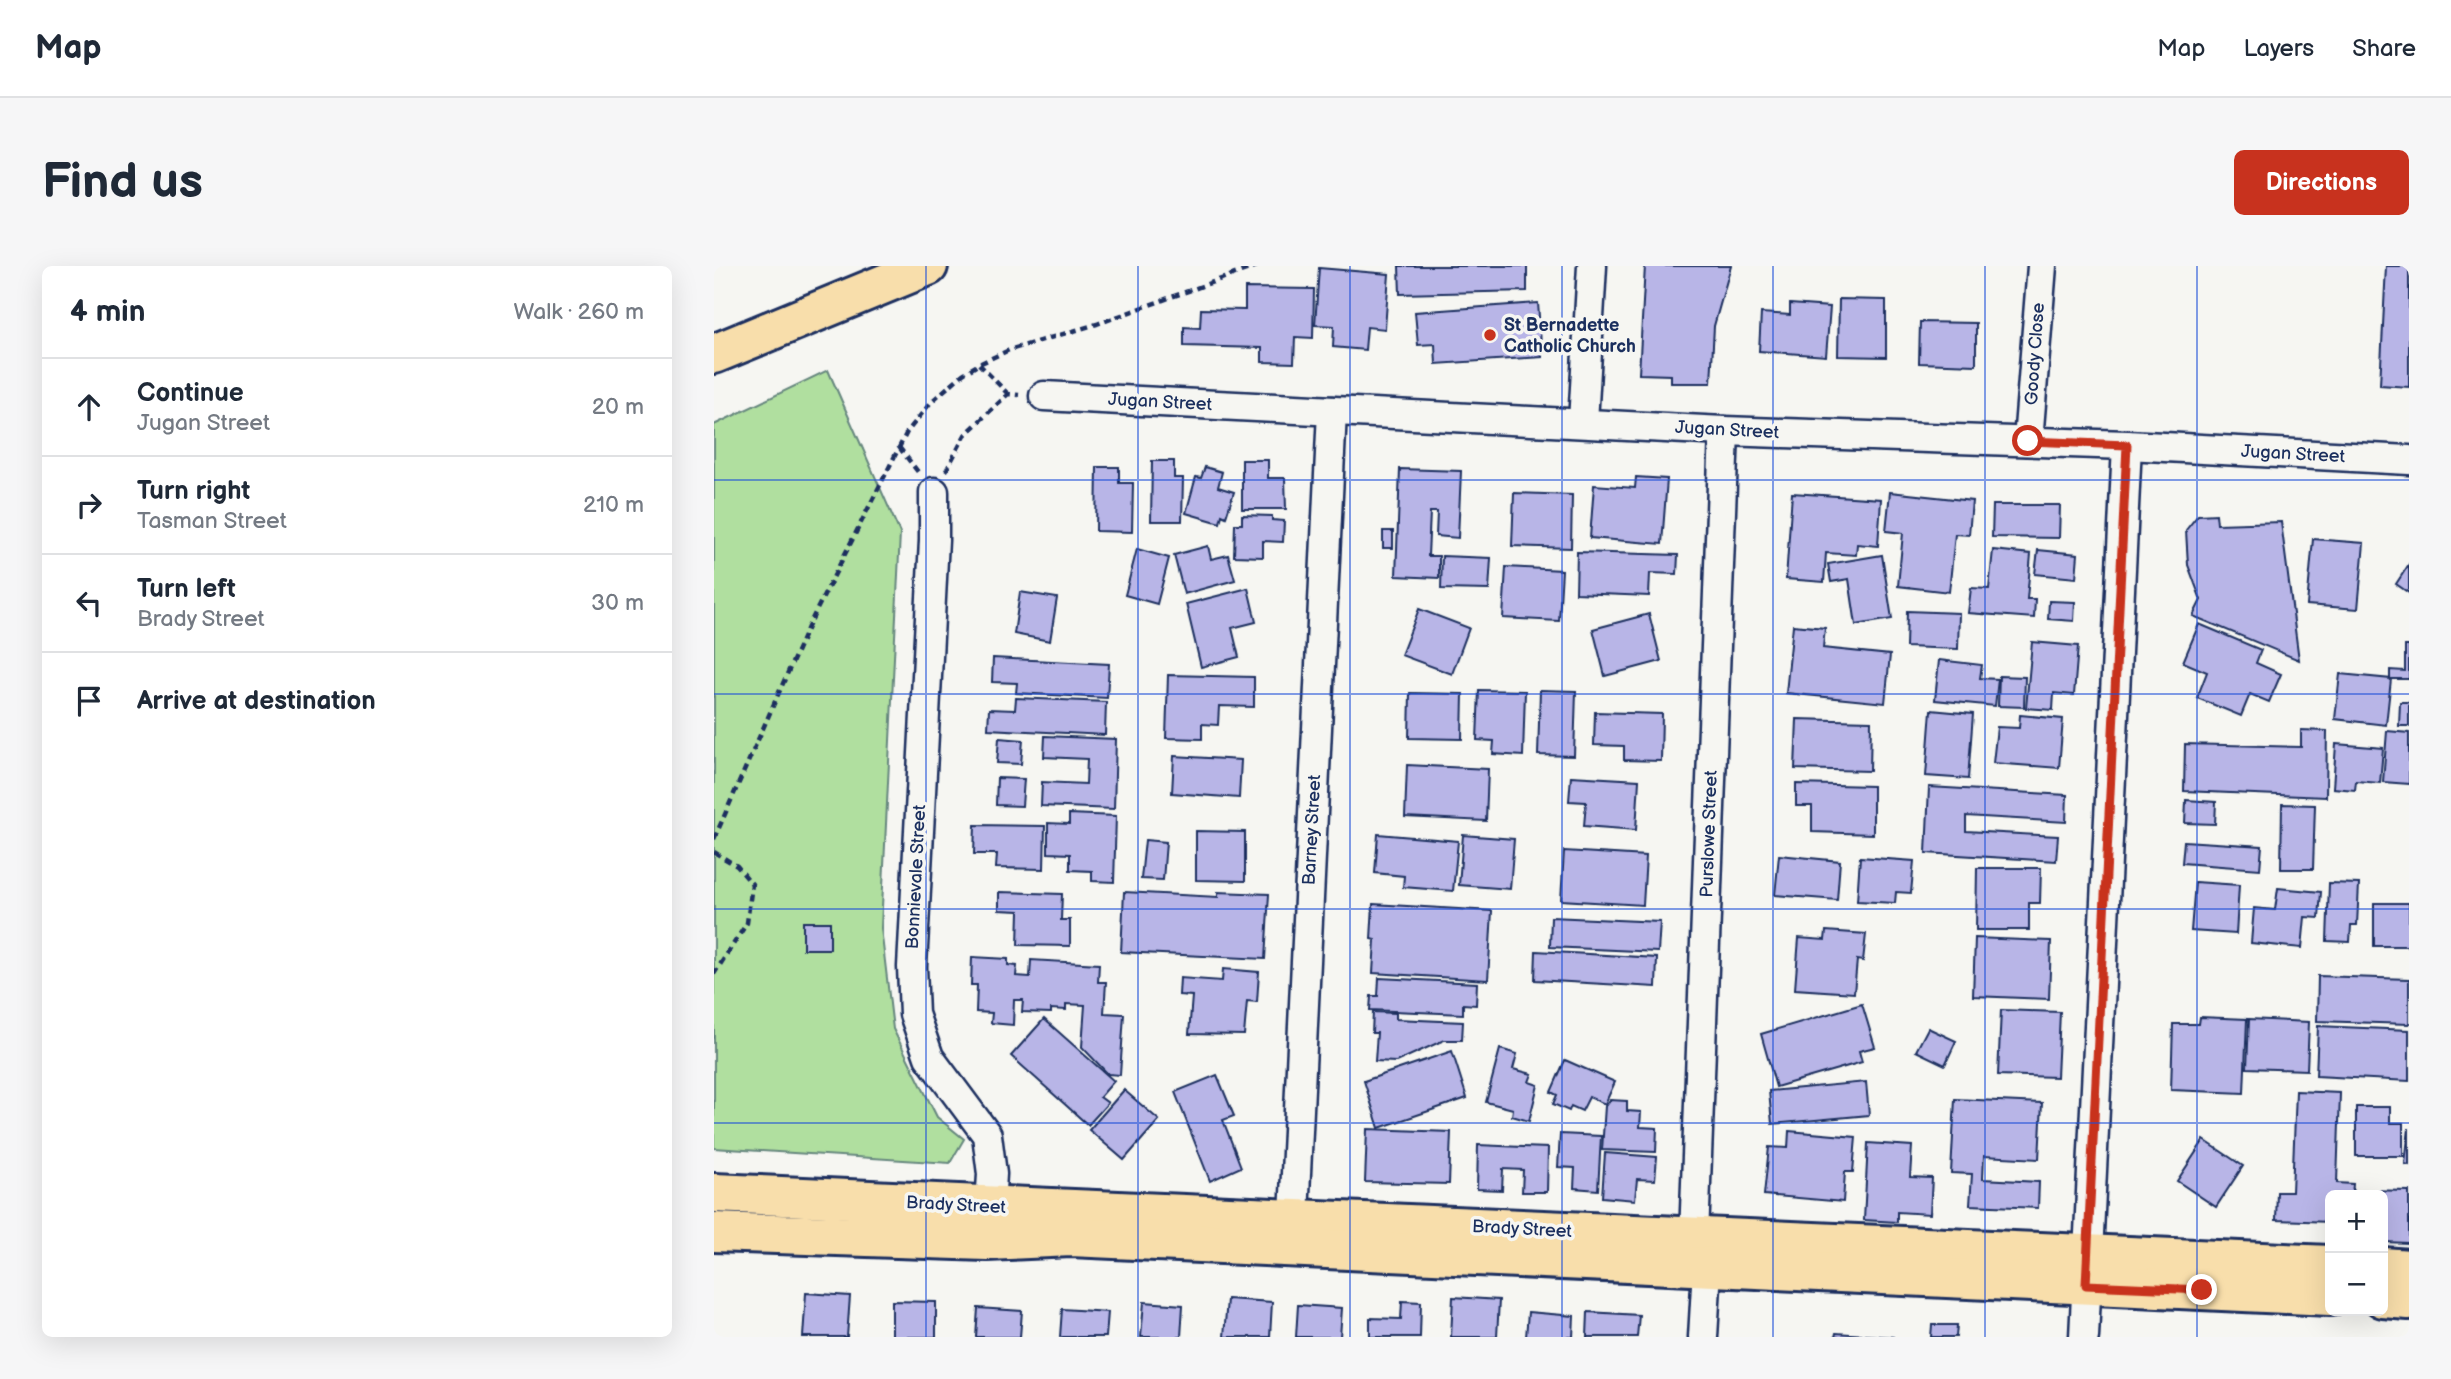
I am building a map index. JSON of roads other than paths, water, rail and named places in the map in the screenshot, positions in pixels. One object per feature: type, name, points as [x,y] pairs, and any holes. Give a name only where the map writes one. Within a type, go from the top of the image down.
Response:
[{"type":"main road","points":[[714,354],[928,266]]},
{"type":"main road","name":"Brady Street","points":[[714,1194],[989,1223]]},
{"type":"main road","name":"Brady Street","points":[[714,1232],[989,1223],[2087,1269],[2325,1265]]},
{"type":"main road","points":[[2388,1267],[2409,1269]]},
{"type":"main road","name":"Brady Street","points":[[2087,1269],[2325,1295]]},
{"type":"main road","points":[[2388,1298],[2409,1300]]},
{"type":"street","points":[[1583,422],[1592,266]]},
{"type":"street","name":"Goody Close","points":[[2028,441],[2042,266]]},
{"type":"street","name":"Jugan Street","points":[[1044,396],[1724,430],[2127,445],[2409,460]]},
{"type":"street","name":"Barney Street","points":[[1293,1234],[1332,411]]},
{"type":"street","name":"Purslowe Street","points":[[1703,1337],[1700,1252],[1724,430]]},
{"type":"street","points":[[2084,1337],[2127,445]]},
{"type":"street","name":"Bonnievale Street","points":[[934,492],[934,540],[912,967],[914,1014],[929,1057],[987,1135],[992,1174],[989,1223]]},
{"type":"place","name":"St Bernadette Catholic Church","points":[[1490,335]]}]
